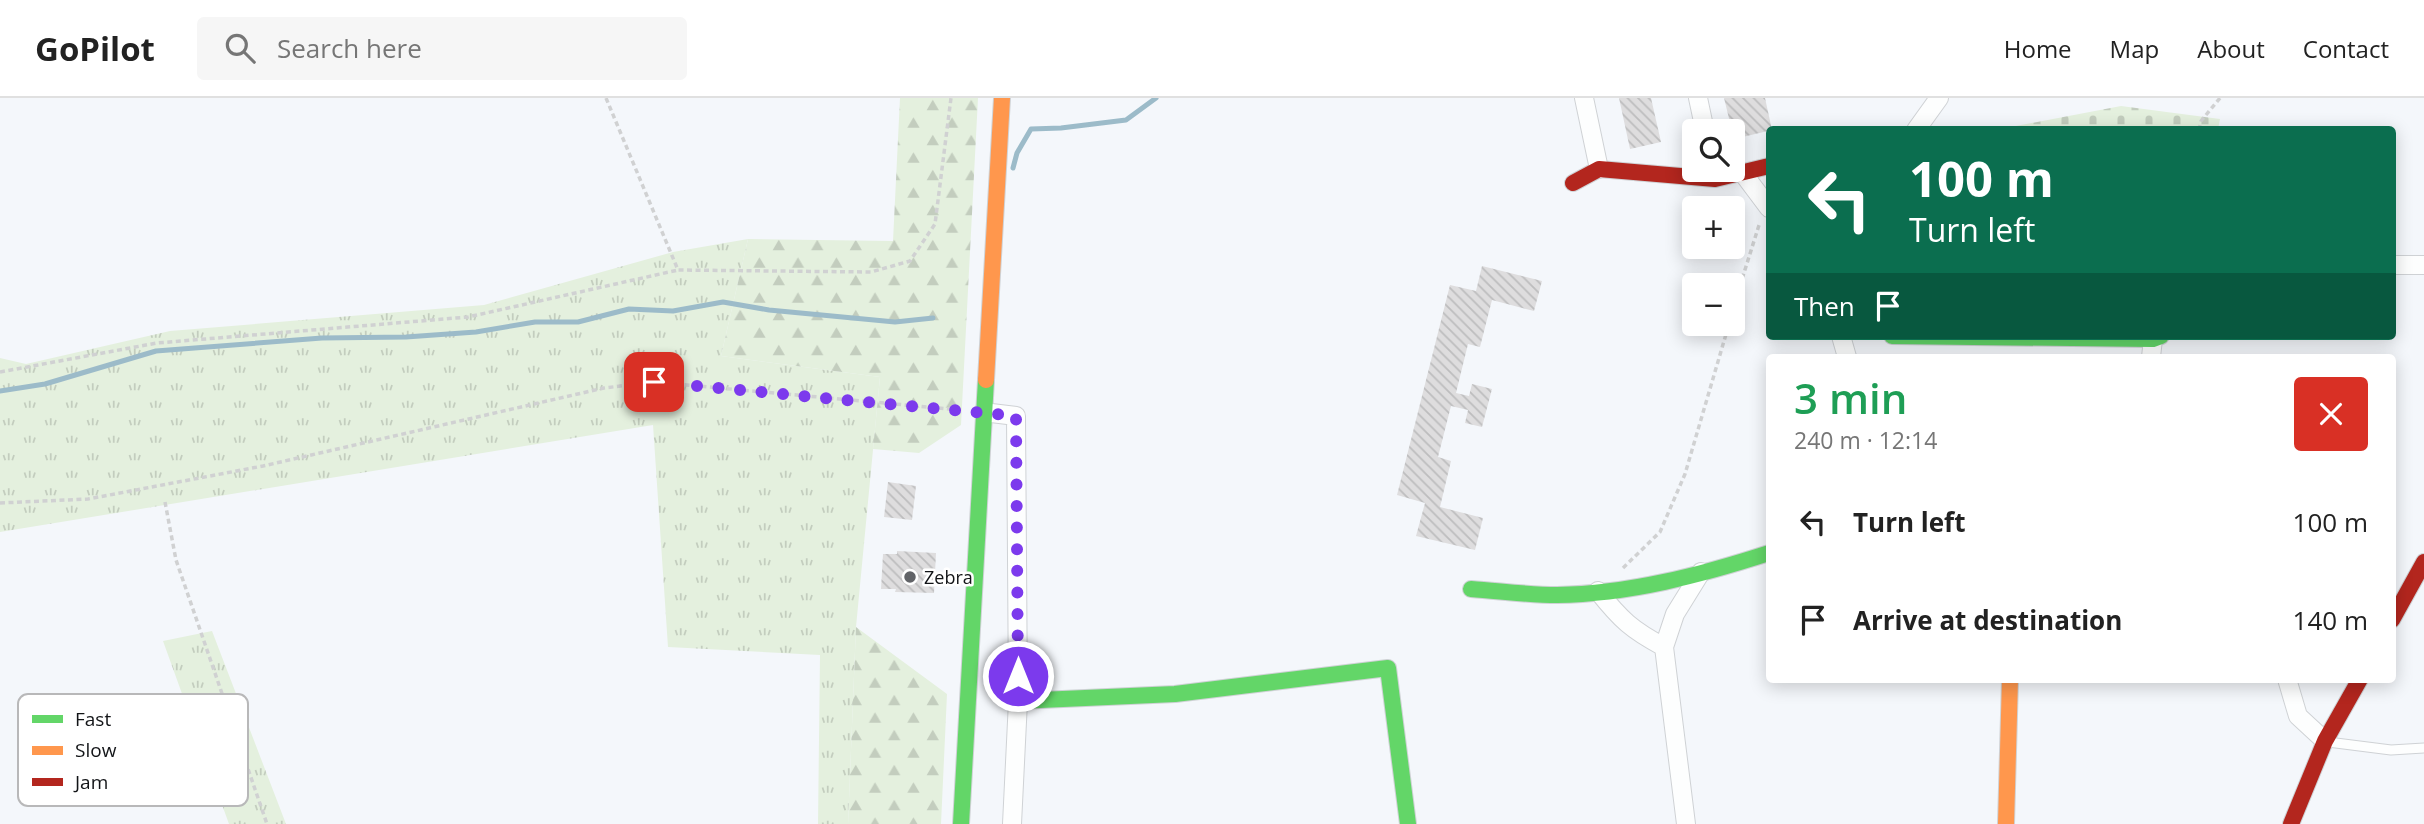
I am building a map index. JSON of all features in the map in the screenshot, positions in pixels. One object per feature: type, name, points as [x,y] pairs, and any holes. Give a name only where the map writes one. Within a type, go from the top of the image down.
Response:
[{"type":"main road","points":[[961,824],[1002,98]]},
{"type":"main road","points":[[1745,171],[1766,167]]},
{"type":"main road","points":[[1573,183],[1599,169],[1682,173]]},
{"type":"main road","points":[[1471,589],[1557,595],[1616,590],[1700,572],[1766,554]]},
{"type":"main road","points":[[2396,613],[2424,562]]},
{"type":"main road","points":[[1018,701],[1175,694],[1388,668],[1408,824]]},
{"type":"main road","points":[[2006,824],[2010,683]]},
{"type":"main road","points":[[2291,824],[2325,741],[2358,683]]},
{"type":"street","points":[[1584,98],[1599,169]]},
{"type":"street","points":[[1698,98],[1702,119]]},
{"type":"street","points":[[1919,126],[1939,98]]},
{"type":"street","points":[[1745,176],[1766,202]]},
{"type":"street","points":[[2396,265],[2424,265]]},
{"type":"street","points":[[983,412],[1016,416],[1018,701],[1012,824]]},
{"type":"street","points":[[1686,824],[1664,648],[1675,614],[1700,572]]},
{"type":"street","points":[[1598,591],[1620,619],[1664,648]]},
{"type":"street","points":[[2288,683],[2298,716],[2325,741]]},
{"type":"lane","points":[[2325,741],[2391,750],[2424,748]]},
{"type":"path","points":[[606,98],[678,270]]},
{"type":"path","points":[[0,372],[157,343],[468,317],[678,270],[871,272],[910,261],[935,224],[950,98]]},
{"type":"path","points":[[2200,126],[2220,98]]},
{"type":"path","points":[[1745,273],[1766,211]]},
{"type":"path","points":[[1598,591],[1660,532],[1685,474],[1725,336]]},
{"type":"path","points":[[0,503],[102,497],[263,466],[604,388],[654,382],[983,412]]},
{"type":"path","points":[[164,502],[176,560],[223,694]]},
{"type":"path","points":[[248,767],[268,824]]},
{"type":"green space","points":[[900,98],[978,98],[961,425],[919,453],[873,449],[880,377],[721,356],[748,239],[893,241]]},
{"type":"green space","points":[[2121,106],[2220,119],[2219,126],[2016,126]]},
{"type":"green space","points":[[748,239],[721,356],[880,377],[856,627],[848,824],[818,824],[820,655],[668,647],[653,425],[0,532],[0,358],[26,364],[170,331],[484,305],[673,252]]},
{"type":"green space","points":[[856,627],[947,694],[941,824],[848,824]]},
{"type":"green space","points":[[212,631],[236,694],[182,694],[163,641]]},
{"type":"green space","points":[[248,725],[286,824],[229,824],[223,806],[248,806]]},
{"type":"building","points":[[1619,98],[1651,98],[1661,142],[1630,149]]},
{"type":"building","points":[[1724,98],[1765,98],[1771,126],[1766,126],[1766,131],[1745,136],[1745,119],[1729,119]]},
{"type":"building","points":[[1482,266],[1542,281],[1534,311],[1492,300],[1480,347],[1468,344],[1456,393],[1469,396],[1472,384],[1492,389],[1482,427],[1465,423],[1468,410],[1451,406],[1438,457],[1451,461],[1440,507],[1483,518],[1475,550],[1416,536],[1425,503],[1397,495],[1450,285],[1476,291]]},
{"type":"building","points":[[888,482],[916,486],[912,520],[884,517]]},
{"type":"building","points":[[897,551],[936,553],[934,593],[881,589],[883,554],[897,554]]},
{"type":"waterway","points":[[1013,168],[1017,153],[1031,129],[1126,120],[1156,98]]},
{"type":"waterway","points":[[0,391],[45,384],[156,351],[322,338],[406,337],[476,332],[535,322],[578,322],[629,309],[673,311],[723,302],[769,310],[895,322],[933,318]]},
{"type":"traffic: fast","points":[[961,824],[986,380]]},
{"type":"traffic: fast","points":[[1471,589],[1557,595],[1611,591],[1691,576],[1766,554]]},
{"type":"traffic: fast","points":[[1018,701],[1175,694],[1388,668],[1408,824]]},
{"type":"traffic: slow","points":[[986,380],[1002,98]]},
{"type":"traffic: slow","points":[[2006,824],[2010,683]]},
{"type":"traffic: jam","points":[[1573,183],[1599,169],[1715,179],[1766,167]]},
{"type":"traffic: jam","points":[[2396,613],[2424,562]]},
{"type":"traffic: jam","points":[[2291,824],[2325,741],[2358,683]]},
{"type":"place","name":"Zebra","points":[[910,577]]},
{"type":"route","points":[[654,382],[1016,416],[1018,676]]}]
